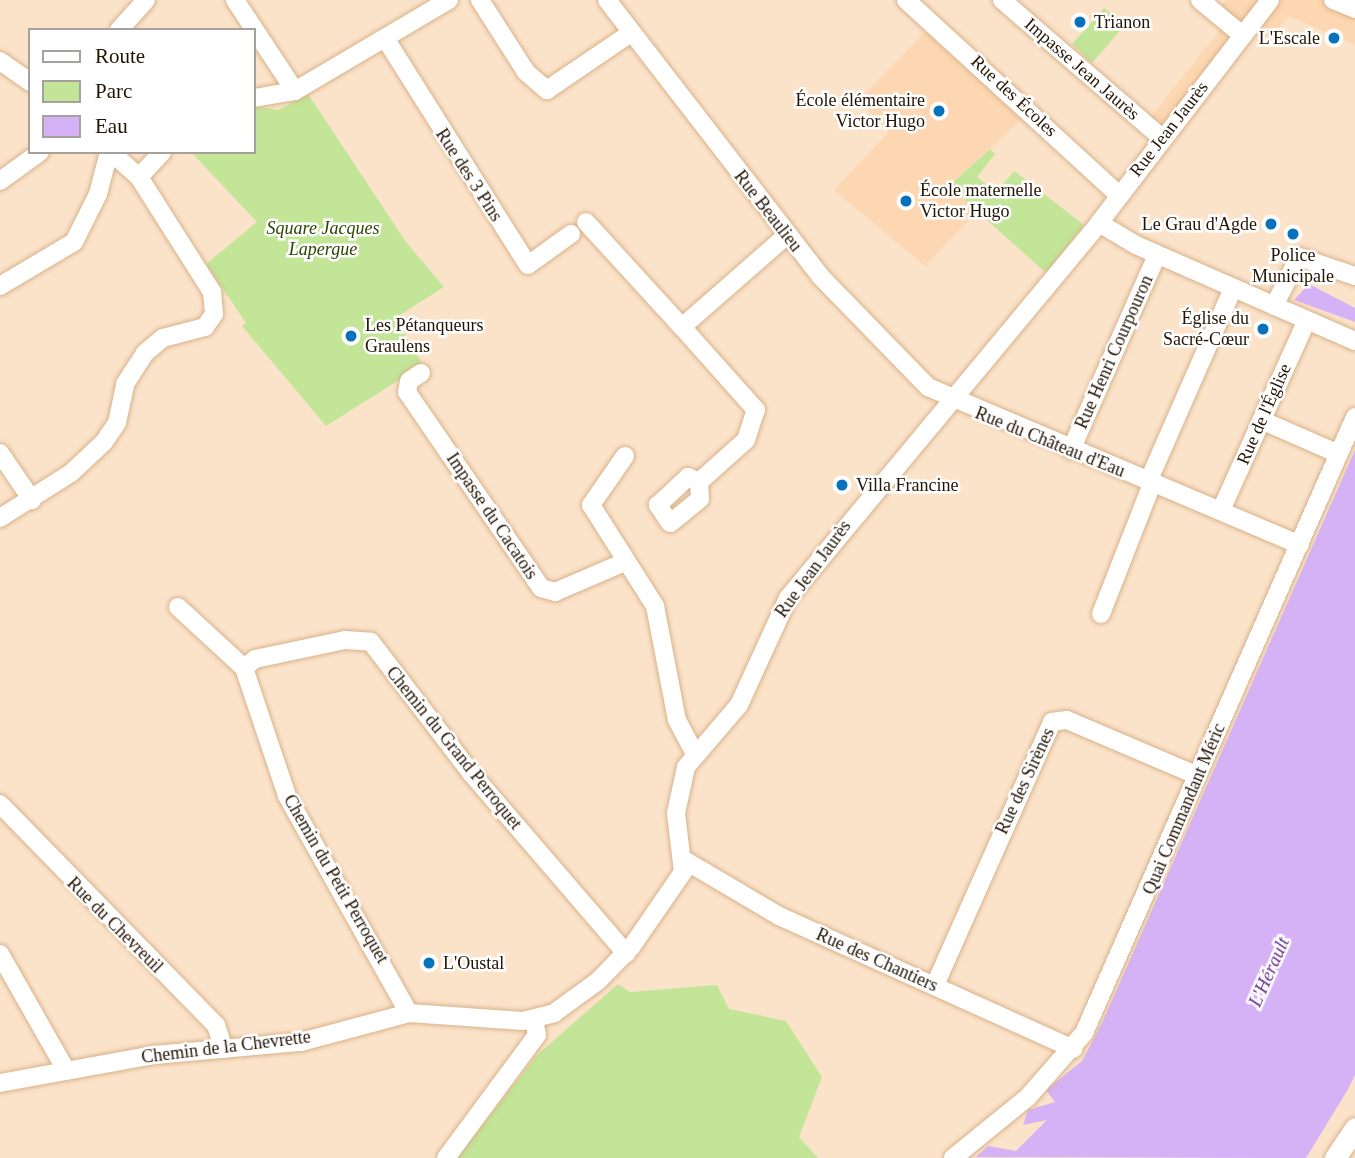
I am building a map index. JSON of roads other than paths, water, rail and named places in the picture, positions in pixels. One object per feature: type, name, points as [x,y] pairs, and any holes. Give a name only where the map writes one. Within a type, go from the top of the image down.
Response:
[{"type":"main road","points":[[1335,1158],[1355,1129]]},
{"type":"street","points":[[121,28],[146,0]]},
{"type":"street","points":[[235,0],[253,28]]},
{"type":"street","points":[[256,98],[295,91],[449,0]]},
{"type":"street","points":[[480,0],[526,72],[547,90],[631,33]]},
{"type":"street","name":"Rue Beaulieu","points":[[607,0],[787,235],[900,363],[950,401]]},
{"type":"street","name":"Rue des Écoles","points":[[906,0],[1119,195]]},
{"type":"street","name":"Impasse Jean Jaurès","points":[[1002,0],[1162,138]]},
{"type":"street","points":[[1200,0],[1242,35]]},
{"type":"street","name":"Rue Jean Jaurès","points":[[686,861],[676,813],[694,752],[739,705],[772,626],[806,572],[1099,223],[1270,0]]},
{"type":"street","points":[[1333,0],[1355,9]]},
{"type":"street","points":[[256,32],[295,91]]},
{"type":"street","name":"Rue des 3 Pins","points":[[386,38],[528,265],[570,234]]},
{"type":"street","points":[[0,61],[28,81]]},
{"type":"street","points":[[0,181],[37,154]]},
{"type":"street","points":[[0,286],[74,242],[98,194],[109,154]]},
{"type":"street","points":[[0,518],[32,500],[114,430],[125,384],[145,353],[163,338],[205,327],[216,307],[139,177],[112,154]]},
{"type":"street","points":[[139,177],[160,154]]},
{"type":"street","points":[[586,222],[756,410],[746,440],[699,482]]},
{"type":"street","points":[[1099,223],[1157,255],[1355,341]]},
{"type":"street","points":[[682,327],[787,235]]},
{"type":"street","name":"Rue Henri Courpouron","points":[[1071,450],[1157,255]]},
{"type":"street","points":[[1274,306],[1298,257],[1355,276]]},
{"type":"street","name":"Rue du Château d'Eau","points":[[950,401],[1150,483],[1233,288]]},
{"type":"street","name":"Rue de l'Église","points":[[1222,508],[1307,320]]},
{"type":"street","name":"Impasse du Cacatois","points":[[421,373],[409,381],[407,392],[541,588],[555,592],[625,562]]},
{"type":"street","name":"Quai Commandant Méric","points":[[953,1158],[1073,1049],[1198,776],[1355,417]]},
{"type":"street","points":[[1261,420],[1339,454]]},
{"type":"street","points":[[0,453],[32,500]]},
{"type":"street","points":[[625,456],[591,505],[655,606],[677,720],[694,752]]},
{"type":"street","points":[[1101,614],[1150,483],[1222,508],[1300,545]]},
{"type":"street","name":"Chemin du Petit Perroquet","points":[[178,607],[244,668],[287,796],[408,1013]]},
{"type":"street","name":"Chemin du Grand Perroquet","points":[[244,668],[255,659],[345,640],[371,642],[471,773],[626,953]]},
{"type":"street","name":"Rue des Sirènes","points":[[934,985],[1052,722],[1067,720],[1198,776]]},
{"type":"street","name":"Rue du Chevreuil","points":[[0,804],[216,1025],[224,1049]]},
{"type":"street","points":[[446,1158],[537,1035],[534,1019],[573,1003],[626,953],[672,893],[686,861]]},
{"type":"street","name":"Rue des Chantiers","points":[[686,861],[779,916],[1073,1049]]},
{"type":"street","points":[[0,954],[66,1070]]},
{"type":"street","name":"Chemin de la Chevrette","points":[[0,1083],[66,1070],[224,1049],[301,1042],[408,1013],[534,1019]]},
{"type":"water","points":[[1309,284],[1355,308],[1355,322],[1294,300]]},
{"type":"water","name":"L'Hérault","points":[[1355,450],[1355,1075],[1347,1091],[1306,1158],[976,1157],[988,1146],[1016,1151],[1047,1120],[1023,1125],[1028,1110],[1055,1102],[1046,1090],[1082,1061],[1102,1023]]},
{"type":"place","name":"Trianon","points":[[1080,22]]},
{"type":"place","name":"L'Escale","points":[[1334,38]]},
{"type":"place","name":"École élémentaire Victor Hugo","points":[[939,111]]},
{"type":"place","name":"École maternelle Victor Hugo","points":[[906,201]]},
{"type":"place","name":"Le Grau d'Agde","points":[[1271,224]]},
{"type":"place","name":"Police Municipale","points":[[1293,234]]},
{"type":"place","name":"Église du Sacré-Cœur","points":[[1263,329]]},
{"type":"place","name":"Les Pétanqueurs Graulens","points":[[351,336]]},
{"type":"place","name":"Villa Francine","points":[[842,485]]},
{"type":"place","name":"L'Oustal","points":[[429,963]]},
{"type":"park label","name":"Square Jacques Lapergue","points":[[323,239]]}]
